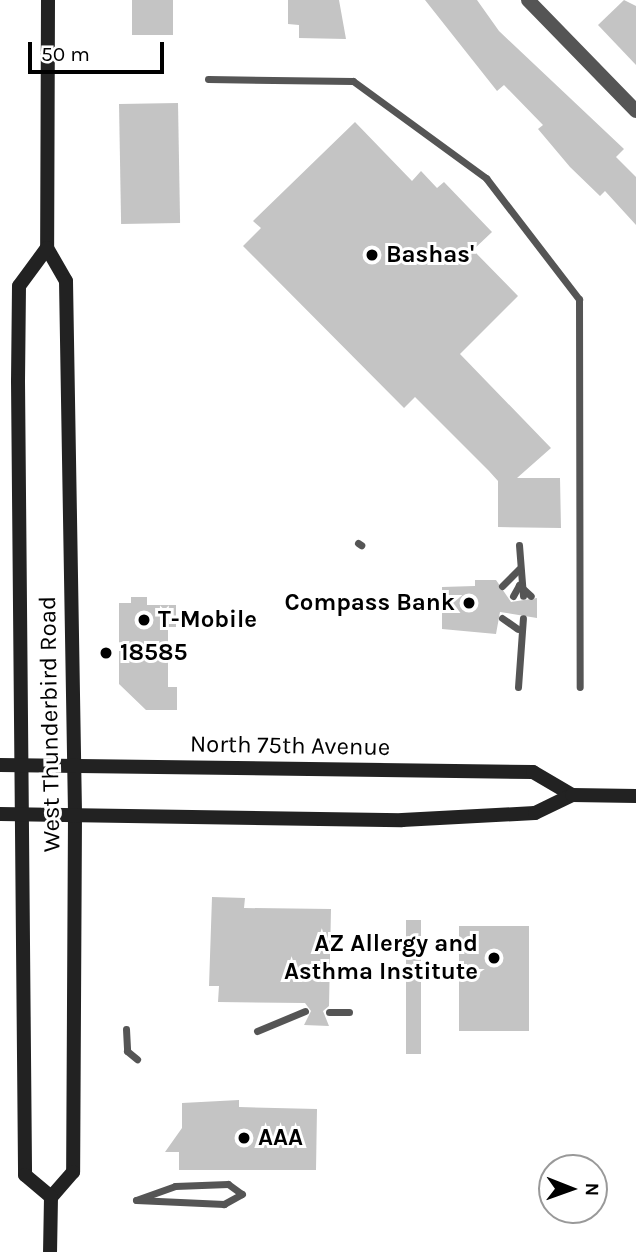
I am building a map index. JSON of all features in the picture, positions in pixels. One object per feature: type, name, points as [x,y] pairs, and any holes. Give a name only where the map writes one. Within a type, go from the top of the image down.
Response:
[{"type":"main road","points":[[47,248],[48,0]]},
{"type":"main road","name":"West Thunderbird Road","points":[[47,248],[66,281],[74,765],[73,1172],[51,1197],[25,1175],[19,286],[47,248]]},
{"type":"main road","name":"North 75th Avenue","points":[[0,765],[533,772],[572,795]]},
{"type":"main road","name":"North 75th Avenue","points":[[0,814],[402,820],[535,813],[572,795],[636,796]]},
{"type":"main road","points":[[50,1252],[51,1197]]},
{"type":"street","points":[[528,0],[636,111]]},
{"type":"lane","points":[[208,79],[353,81],[486,178],[579,299],[580,687]]},
{"type":"lane","points":[[513,596],[519,585],[519,545]]},
{"type":"lane","points":[[502,586],[519,569]]},
{"type":"lane","points":[[519,585],[527,596]]},
{"type":"lane","points":[[502,618],[518,629]]},
{"type":"lane","points":[[514,618],[518,629],[519,687]]},
{"type":"lane","points":[[518,629],[527,618]]},
{"type":"lane","points":[[257,1031],[305,1011]]},
{"type":"lane","points":[[329,1012],[349,1012]]},
{"type":"lane","points":[[126,1029],[127,1051],[137,1059]]},
{"type":"lane","points":[[228,1184],[242,1194],[225,1204],[136,1200],[175,1186],[228,1184]]},
{"type":"building","points":[[132,0],[173,0],[173,35],[132,35]]},
{"type":"building","points":[[288,0],[339,0],[346,39],[299,38],[299,25],[288,24]]},
{"type":"building","points":[[425,0],[477,0],[499,31],[624,149],[616,157],[636,177],[636,225],[605,191],[600,196],[570,167],[538,129],[543,125],[504,85],[497,91]]},
{"type":"building","points":[[624,0],[636,6],[636,65],[598,25]]},
{"type":"building","points":[[178,103],[180,223],[121,224],[119,104]]},
{"type":"building","name":"Bashas'","points":[[355,122],[412,181],[421,171],[437,188],[444,182],[492,232],[473,250],[518,296],[460,354],[551,448],[517,478],[560,478],[561,528],[498,527],[498,481],[489,471],[415,397],[404,408],[243,246],[261,228],[253,221]]},
{"type":"building","name":"Compass Bank","points":[[475,580],[496,580],[511,602],[537,598],[537,618],[500,612],[496,634],[442,629],[442,587],[475,586]]},
{"type":"building","points":[[131,597],[147,597],[147,605],[176,605],[176,627],[168,627],[168,687],[177,687],[177,710],[146,710],[119,684],[119,603],[131,603]]},
{"type":"building","points":[[212,897],[245,898],[244,908],[331,909],[329,1006],[323,1011],[329,1026],[304,1025],[311,1011],[305,1003],[218,1002],[219,986],[209,986]]},
{"type":"building","points":[[406,920],[421,920],[421,1054],[406,1054]]},
{"type":"building","name":"AZ Allergy and Asthma Institute","points":[[459,926],[529,926],[529,1031],[459,1031]]},
{"type":"building","name":"AAA","points":[[239,1100],[239,1107],[317,1109],[316,1170],[179,1170],[179,1152],[165,1152],[182,1128],[182,1103]]},
{"type":"place","name":"Bashas'","points":[[372,255]]},
{"type":"place","name":"Compass Bank","points":[[469,603]]},
{"type":"place","name":"T-Mobile","points":[[144,620]]},
{"type":"place","name":"18585","points":[[106,653]]},
{"type":"place","name":"AZ Allergy and Asthma Institute","points":[[494,958]]},
{"type":"place","name":"AAA","points":[[244,1138]]}]
